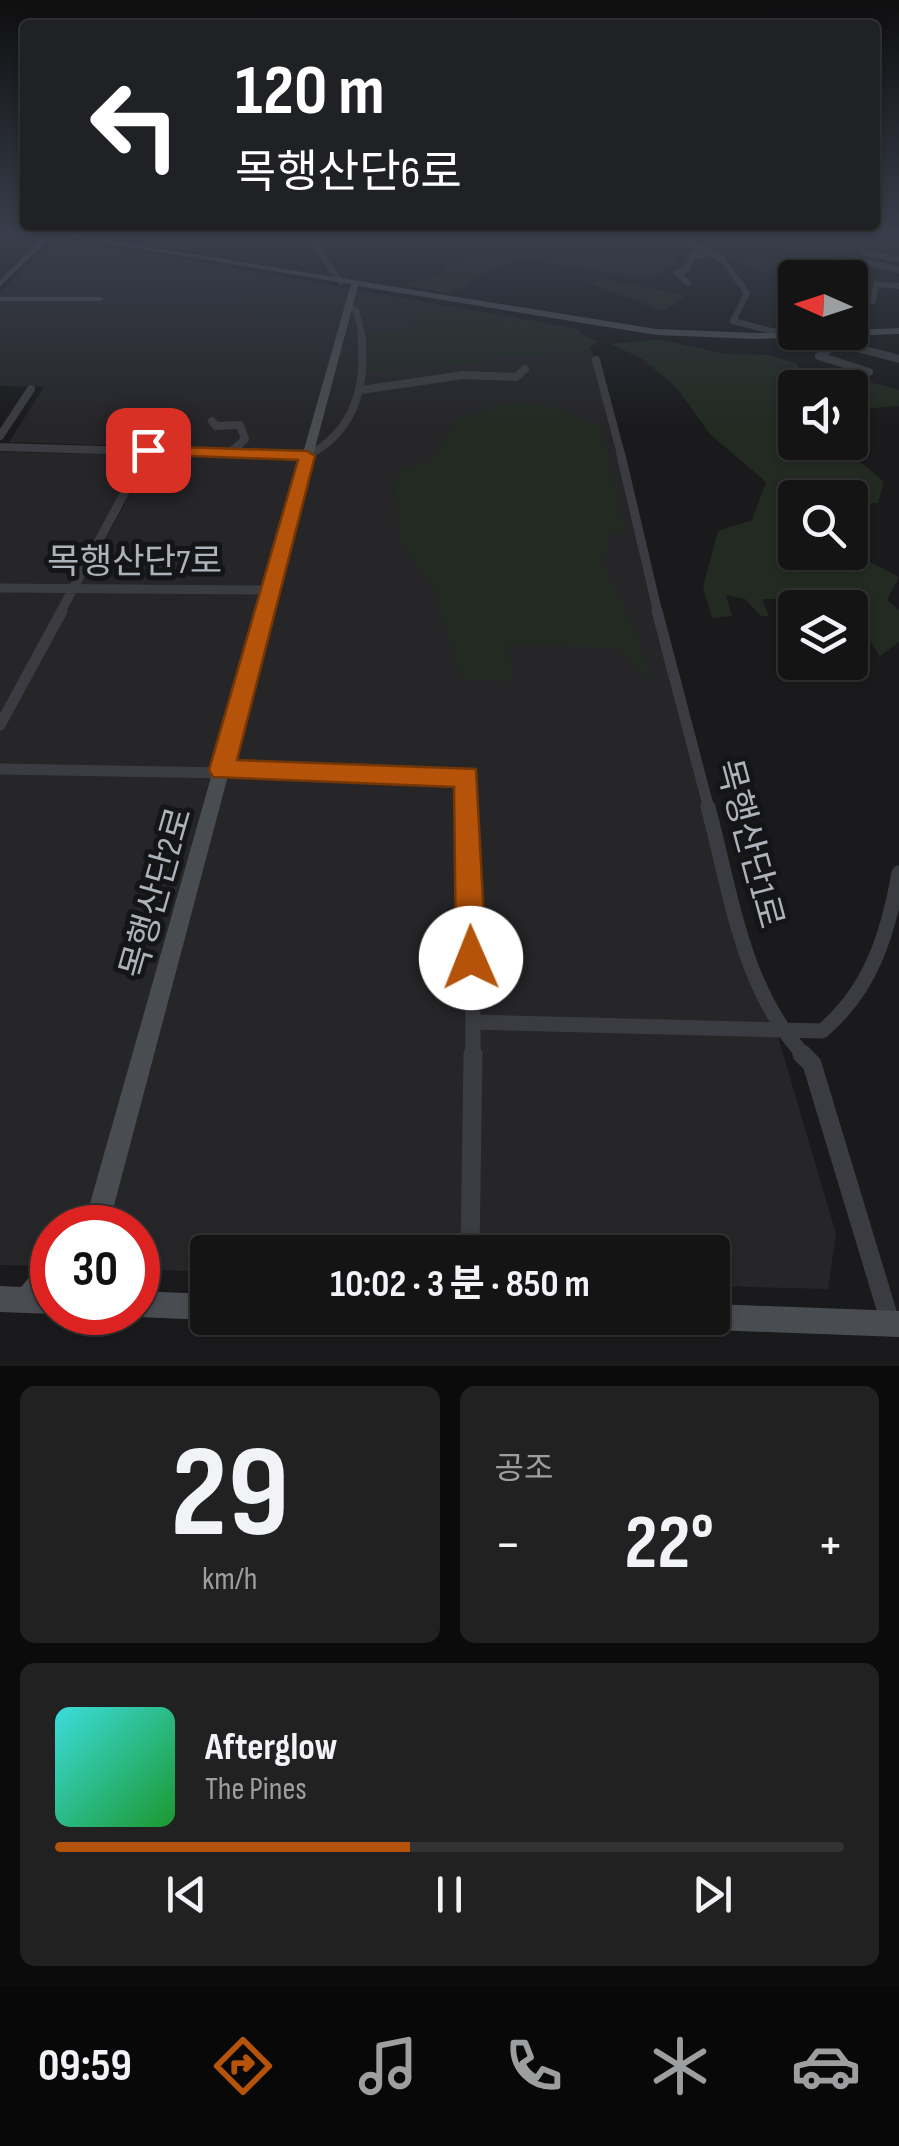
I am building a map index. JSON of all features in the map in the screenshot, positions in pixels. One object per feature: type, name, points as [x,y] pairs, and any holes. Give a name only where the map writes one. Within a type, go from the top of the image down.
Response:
[{"type":"street","points":[[0,299],[25,299]]},
{"type":"street","name":"목행산단2로","points":[[101,1205],[348,299]]},
{"type":"street","points":[[446,299],[656,332],[778,336]]},
{"type":"street","points":[[744,299],[732,321],[778,334]]},
{"type":"street","points":[[0,446],[307,456],[325,450],[358,401],[360,390],[365,346],[356,310],[348,306]]},
{"type":"street","points":[[754,328],[778,329]]},
{"type":"street","points":[[868,333],[899,332]]},
{"type":"street","points":[[828,350],[819,356],[869,372]]},
{"type":"street","points":[[861,350],[899,359]]},
{"type":"street","name":"목행산단1로","points":[[596,360],[634,504],[669,663],[756,984],[783,1033],[812,1064],[895,1324]]},
{"type":"street","points":[[360,390],[463,374],[516,377],[525,369]]},
{"type":"street","points":[[0,436],[31,389]]},
{"type":"street","points":[[212,422],[220,426],[240,425],[245,439],[231,452]]},
{"type":"street","points":[[0,725],[148,450]]},
{"type":"street","name":"목행산단7로","points":[[0,588],[270,590]]},
{"type":"street","points":[[0,769],[467,776],[472,1022],[470,1235]]},
{"type":"street","points":[[472,1022],[783,1033],[822,1031],[844,1016],[876,961],[890,922],[899,873]]},
{"type":"street","points":[[160,1305],[190,1306]]},
{"type":"street","points":[[730,1318],[895,1324]]},
{"type":"shaded area","points":[[0,299],[407,299],[579,329],[596,360],[672,676],[836,1234],[828,1289],[730,1286],[730,1235],[190,1235],[190,1271],[160,1270],[160,1205],[30,1205],[30,1266],[0,1265],[0,592],[76,593],[156,447],[9,442],[44,387],[0,386]]},
{"type":"shaded area","points":[[631,299],[683,299],[664,311]]},
{"type":"shaded area","points":[[435,307],[560,327],[598,341],[580,355],[553,345],[538,356],[491,355],[490,362],[368,372],[371,351],[365,329],[404,332],[420,312]]},
{"type":"shaded area","points":[[659,339],[725,354],[768,355],[796,363],[800,370],[778,370],[778,460],[855,460],[884,482],[878,503],[868,503],[868,480],[778,480],[778,570],[868,570],[868,561],[899,577],[887,600],[899,610],[899,642],[880,656],[868,637],[868,590],[778,590],[778,599],[762,599],[769,616],[761,616],[745,599],[726,595],[732,616],[712,618],[703,587],[718,531],[752,520],[766,482],[710,434],[676,387],[641,358],[610,344]]},
{"type":"shaded area","points":[[868,382],[899,390],[899,406],[868,409]]},
{"type":"shaded area","points":[[512,402],[552,407],[601,427],[626,536],[611,528],[603,564],[637,634],[651,684],[617,648],[508,644],[512,681],[461,679],[434,588],[401,543],[394,484],[401,470],[431,461],[457,419]]},
{"type":"shaded area","points":[[0,452],[140,455],[73,586],[0,584]]},
{"type":"route","points":[[148,450],[307,456],[222,770],[467,776],[471,958]]}]
